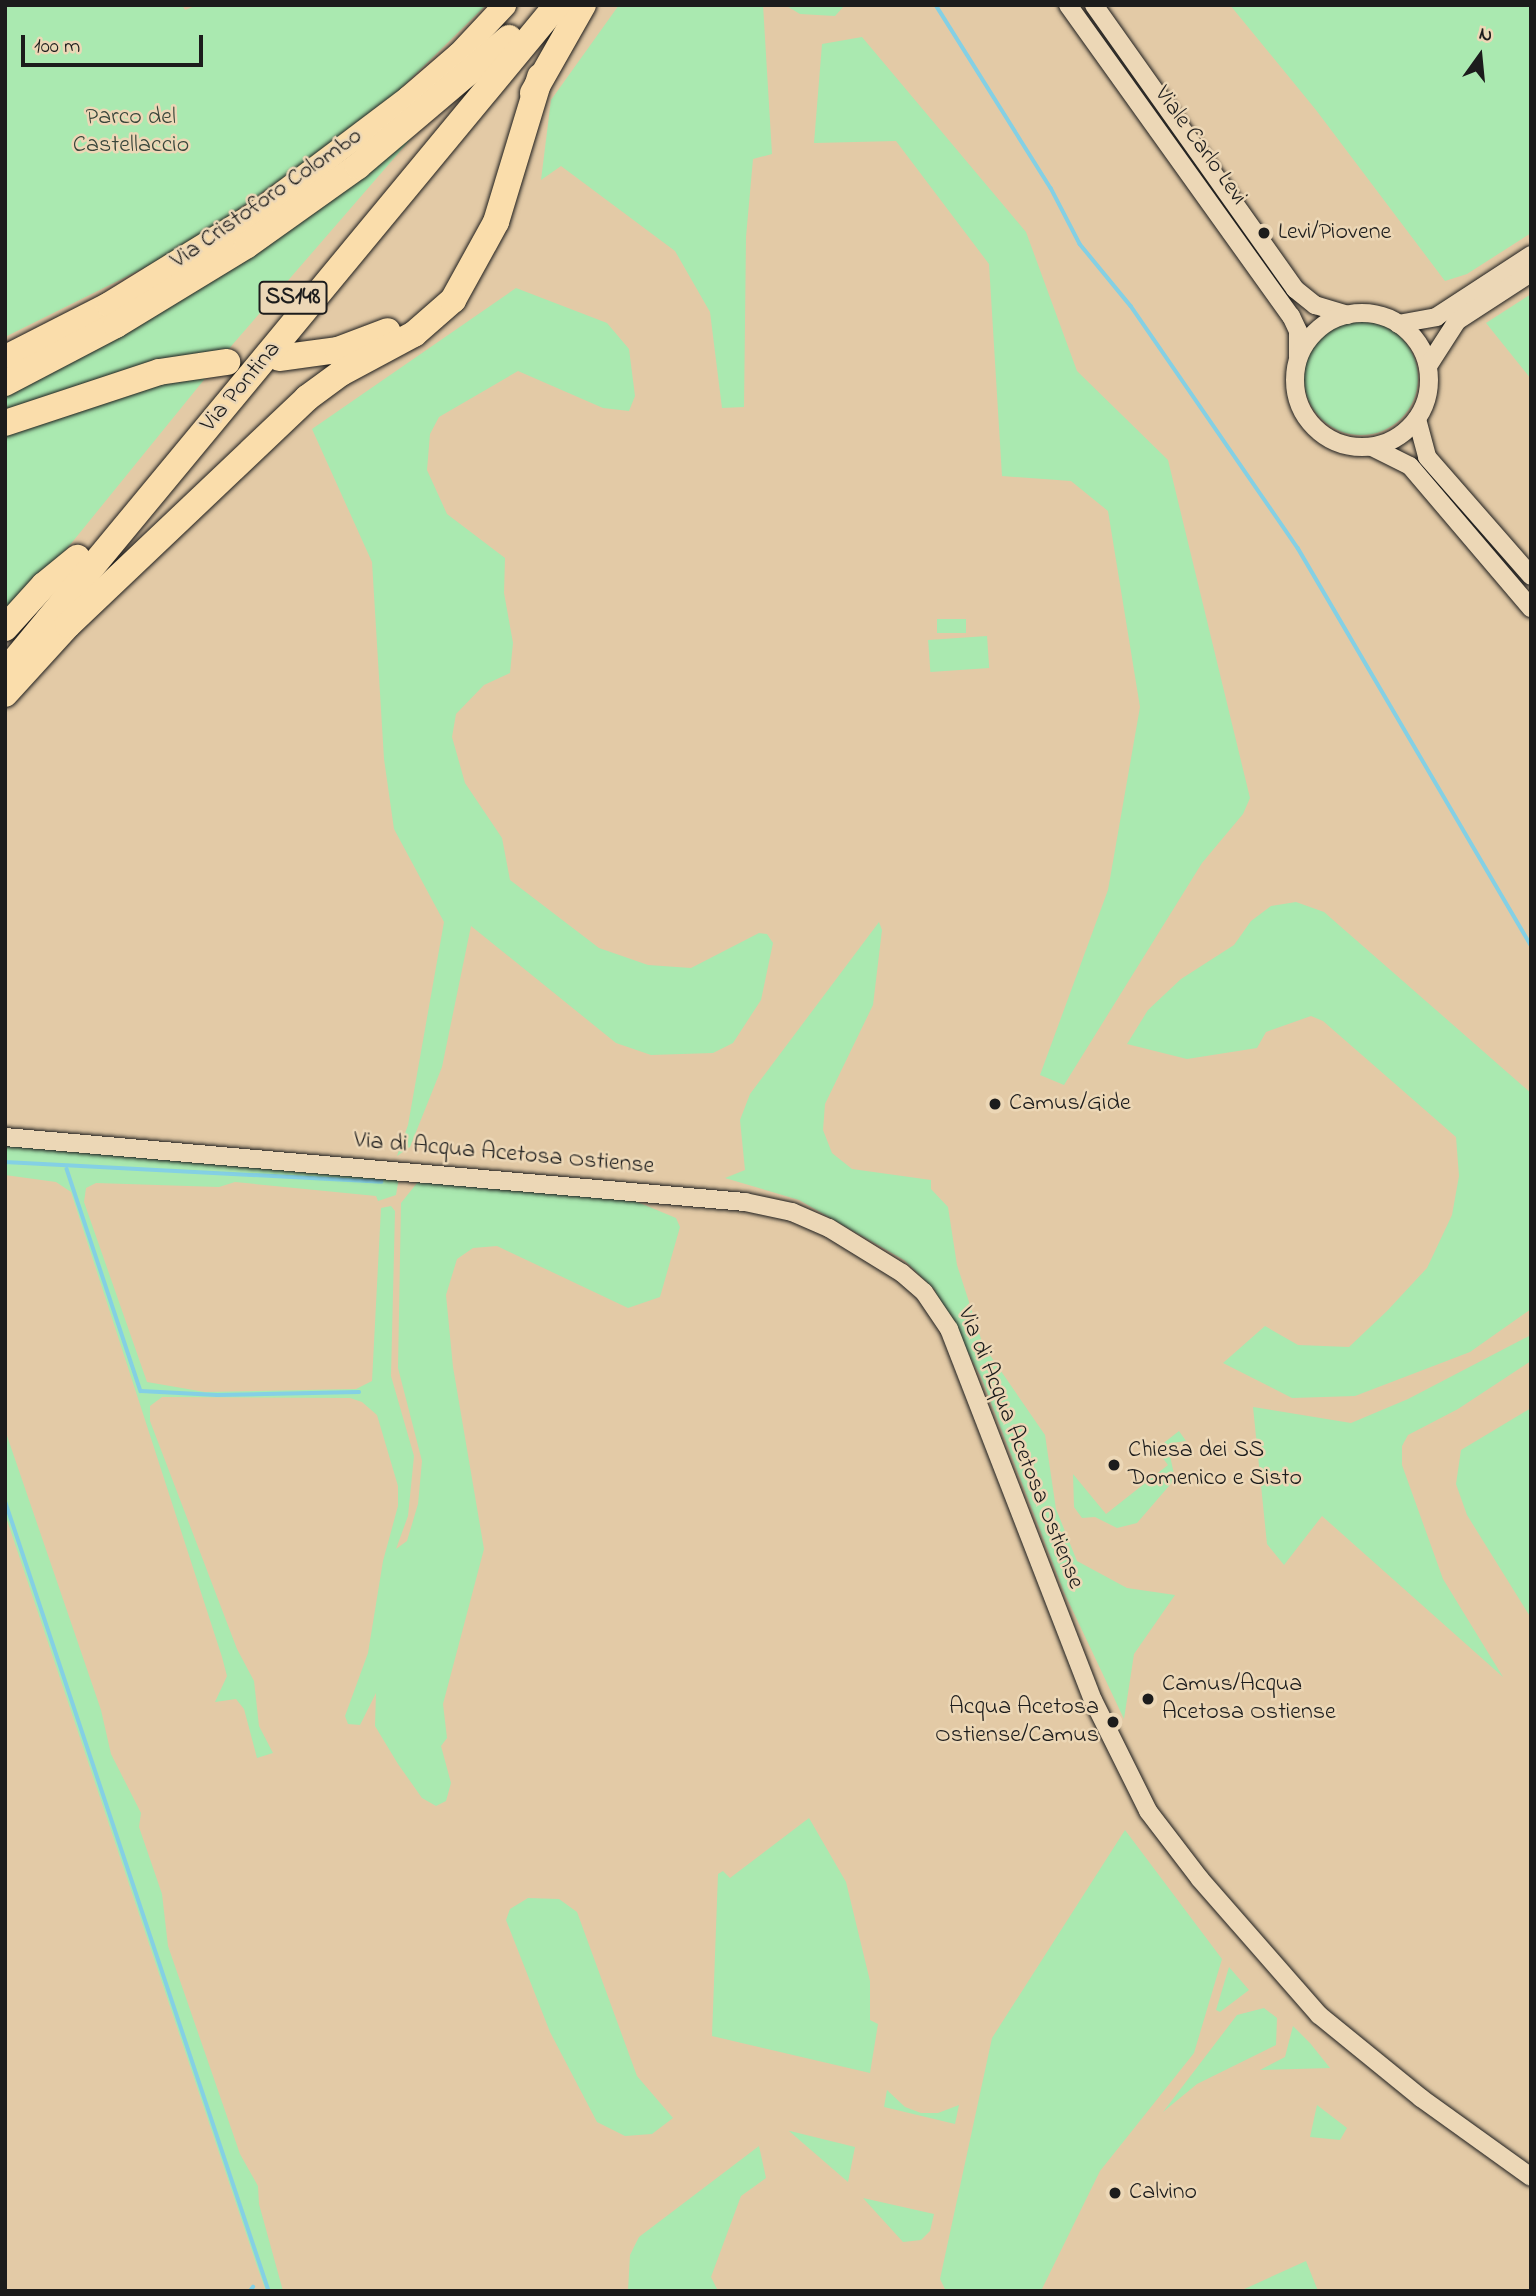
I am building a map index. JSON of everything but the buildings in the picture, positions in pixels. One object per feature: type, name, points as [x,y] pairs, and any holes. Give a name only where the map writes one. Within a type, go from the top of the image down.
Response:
[{"type":"highway","name":"SS148","points":[[509,38],[537,5]]},
{"type":"highway","name":"Via Pontina","points":[[5,672],[557,5]]},
{"type":"highway","points":[[279,358],[329,352],[370,340],[412,317],[441,292],[473,245],[540,77],[583,5]]},
{"type":"highway","points":[[5,383],[164,298],[256,239],[358,166],[509,38]]},
{"type":"highway","name":"Via Pontina","points":[[5,647],[509,38]]},
{"type":"highway","points":[[5,694],[68,625],[307,398],[341,373],[414,334],[453,300],[476,266],[496,222],[540,77]]},
{"type":"highway","points":[[5,423],[159,372],[227,362]]},
{"type":"highway","points":[[5,628],[44,585],[78,558]]},
{"type":"main road","name":"Via Cristoforo Colombo","points":[[5,356],[107,304],[256,212],[437,74],[504,5]]},
{"type":"street","name":"Viale Carlo Levi","points":[[1068,5],[1288,310],[1298,331],[1298,357]]},
{"type":"street","name":"Viale Carlo Levi","points":[[1094,5],[1299,294],[1315,305],[1348,315]]},
{"type":"street","points":[[1398,324],[1436,317],[1531,255]]},
{"type":"street","points":[[1428,366],[1457,321],[1531,273]]},
{"type":"street","points":[[1372,447],[1390,442],[1417,419],[1428,391],[1428,366],[1420,346],[1398,324],[1374,314],[1348,315],[1313,334],[1298,357],[1297,398],[1310,423],[1331,440],[1372,447],[1410,466],[1531,608]]},
{"type":"street","points":[[1417,419],[1427,457],[1531,576]]},
{"type":"street","name":"Via di Acqua Acetosa Ostiense","points":[[5,1137],[745,1202],[792,1212],[829,1228],[902,1273],[925,1292],[949,1329],[1093,1700],[1148,1811],[1200,1879],[1319,2015],[1421,2098],[1531,2177]]},
{"type":"green space","name":"Parco del Castellaccio","points":[[5,5],[182,5],[185,10],[198,5],[486,5],[381,108],[186,247],[5,337]]},
{"type":"green space","points":[[619,5],[763,5],[772,154],[753,159],[746,237],[744,407],[722,408],[710,312],[675,251],[561,166],[541,180],[551,100]]},
{"type":"green space","points":[[785,5],[845,5],[835,16],[800,14]]},
{"type":"green space","points":[[1230,5],[1531,5],[1531,233],[1467,274],[1445,281],[1316,110]]},
{"type":"green space","points":[[862,37],[1026,232],[1077,371],[1168,460],[1250,798],[1243,814],[1202,863],[1064,1085],[1040,1075],[1108,890],[1140,707],[1108,511],[1071,481],[1002,476],[989,264],[896,141],[814,143],[822,44]]},
{"type":"green space","points":[[415,134],[233,344],[5,625],[5,367],[371,140]]},
{"type":"green space","points":[[516,288],[607,323],[629,349],[635,396],[629,411],[603,408],[518,371],[439,417],[430,434],[427,470],[447,514],[505,558],[504,593],[513,643],[510,673],[484,685],[456,714],[452,737],[465,783],[502,838],[510,880],[599,948],[648,965],[691,968],[759,933],[767,934],[773,943],[761,1000],[733,1043],[713,1053],[651,1055],[616,1043],[471,926],[442,1067],[410,1147],[397,1156],[408,1125],[444,922],[394,829],[384,759],[372,562],[312,429]]},
{"type":"green space","points":[[1531,294],[1531,379],[1486,323]]},
{"type":"green space","points":[[1361,321],[1383,325],[1401,338],[1414,356],[1418,378],[1414,400],[1401,418],[1383,431],[1361,435],[1339,431],[1321,418],[1308,400],[1304,378],[1308,356],[1321,338],[1339,325]]},
{"type":"green space","points":[[937,619],[966,619],[966,633],[937,633]]},
{"type":"green space","points":[[987,636],[989,668],[930,672],[928,640]]},
{"type":"green space","points":[[1296,902],[1324,912],[1531,1093],[1531,1309],[1470,1352],[1355,1396],[1292,1398],[1223,1363],[1265,1326],[1298,1345],[1349,1347],[1387,1311],[1427,1268],[1452,1215],[1459,1176],[1456,1137],[1323,1021],[1311,1016],[1266,1032],[1257,1048],[1187,1059],[1127,1044],[1148,1010],[1181,979],[1234,945],[1251,921],[1271,906]]},
{"type":"green space","points":[[879,922],[882,930],[873,1005],[825,1104],[823,1130],[832,1153],[852,1169],[931,1180],[931,1189],[948,1207],[957,1265],[983,1345],[1045,1435],[1056,1509],[1077,1561],[1127,1588],[1175,1595],[1134,1654],[1124,1719],[1064,1592],[981,1377],[934,1289],[904,1260],[799,1200],[725,1178],[745,1170],[740,1120],[750,1094]]},
{"type":"green space","points":[[5,1146],[399,1177],[396,1195],[378,1201],[376,1196],[235,1182],[219,1187],[96,1183],[86,1188],[84,1202],[147,1382],[205,1392],[356,1389],[372,1381],[381,1208],[391,1206],[395,1211],[391,1376],[414,1456],[408,1516],[396,1549],[407,1541],[418,1504],[422,1461],[398,1368],[401,1203],[417,1183],[430,1179],[623,1196],[676,1218],[680,1227],[660,1297],[628,1308],[497,1246],[473,1248],[457,1259],[446,1295],[453,1367],[484,1549],[443,1704],[447,1738],[441,1746],[451,1783],[446,1801],[436,1806],[422,1798],[398,1764],[375,1726],[376,1693],[360,1725],[348,1724],[345,1716],[368,1653],[383,1561],[398,1506],[398,1486],[377,1415],[362,1402],[350,1398],[162,1397],[150,1406],[150,1421],[237,1649],[254,1681],[259,1726],[273,1753],[257,1758],[244,1709],[236,1699],[215,1702],[227,1676],[222,1657],[71,1192],[56,1182],[5,1175]]},
{"type":"green space","points":[[1531,1335],[1531,1361],[1458,1409],[1408,1435],[1402,1446],[1402,1465],[1443,1579],[1503,1677],[1322,1516],[1284,1565],[1267,1544],[1253,1407],[1351,1423],[1408,1399]]},
{"type":"green space","points":[[1531,1408],[1531,1618],[1467,1515],[1456,1484],[1461,1450]]},
{"type":"green space","points":[[5,1430],[101,1710],[111,1754],[141,1813],[139,1827],[162,1894],[168,1946],[240,2154],[258,2186],[259,2204],[283,2291],[266,2291],[257,2266],[5,1514]]},
{"type":"green space","points":[[1179,1431],[1186,1441],[1172,1443],[1169,1451],[1175,1479],[1137,1523],[1117,1528],[1095,1517],[1082,1518],[1074,1507],[1073,1474],[1106,1514],[1168,1465],[1156,1449]]},
{"type":"green space","points":[[809,1818],[846,1882],[870,1981],[870,2020],[878,2024],[870,2073],[712,2036],[718,1874],[723,1871],[730,1878]]},
{"type":"green space","points":[[1125,1830],[1222,1959],[1194,2053],[1100,2171],[1041,2291],[946,2291],[940,2279],[992,2038]]},
{"type":"green space","points":[[528,1898],[559,1899],[577,1912],[637,2076],[673,2118],[652,2134],[625,2136],[597,2122],[550,2032],[506,1920],[510,1909]]},
{"type":"green space","points":[[1229,1967],[1249,1990],[1220,2012],[1216,2010]]},
{"type":"green space","points":[[1264,2008],[1277,2018],[1276,2045],[1197,2084],[1163,2112],[1237,2015]]},
{"type":"green space","points":[[1293,2026],[1330,2068],[1260,2070],[1285,2057]]},
{"type":"green space","points":[[887,2090],[905,2107],[921,2113],[938,2113],[959,2105],[955,2124],[884,2107]]},
{"type":"green space","points":[[1317,2105],[1347,2128],[1340,2140],[1310,2137]]},
{"type":"green space","points":[[789,2131],[855,2147],[848,2182]]},
{"type":"green space","points":[[759,2146],[766,2178],[741,2196],[711,2277],[718,2291],[628,2291],[630,2255],[639,2237]]},
{"type":"green space","points":[[863,2198],[934,2214],[930,2231],[921,2240],[903,2242]]},
{"type":"green space","points":[[1306,2261],[1318,2291],[1240,2291]]},
{"type":"waterway","points":[[936,5],[1051,188],[1080,244],[1131,306],[1298,548],[1531,945]]},
{"type":"waterway","points":[[5,1162],[381,1182]]},
{"type":"waterway","points":[[67,1169],[141,1391],[217,1395],[359,1392]]},
{"type":"waterway","points":[[5,1500],[269,2291]]},
{"type":"waterway","points":[[250,2291],[253,2287]]},
{"type":"place","name":"Levi/Piovene","points":[[1264,233]]},
{"type":"place","name":"Camus/Gide","points":[[995,1104]]},
{"type":"place","name":"Chiesa dei SS Domenico e Sisto","points":[[1114,1465]]},
{"type":"place","name":"Camus/Acqua Acetosa Ostiense","points":[[1148,1699]]},
{"type":"place","name":"Acqua Acetosa Ostiense/Camus","points":[[1113,1722]]},
{"type":"place","name":"Calvino","points":[[1115,2193]]}]
